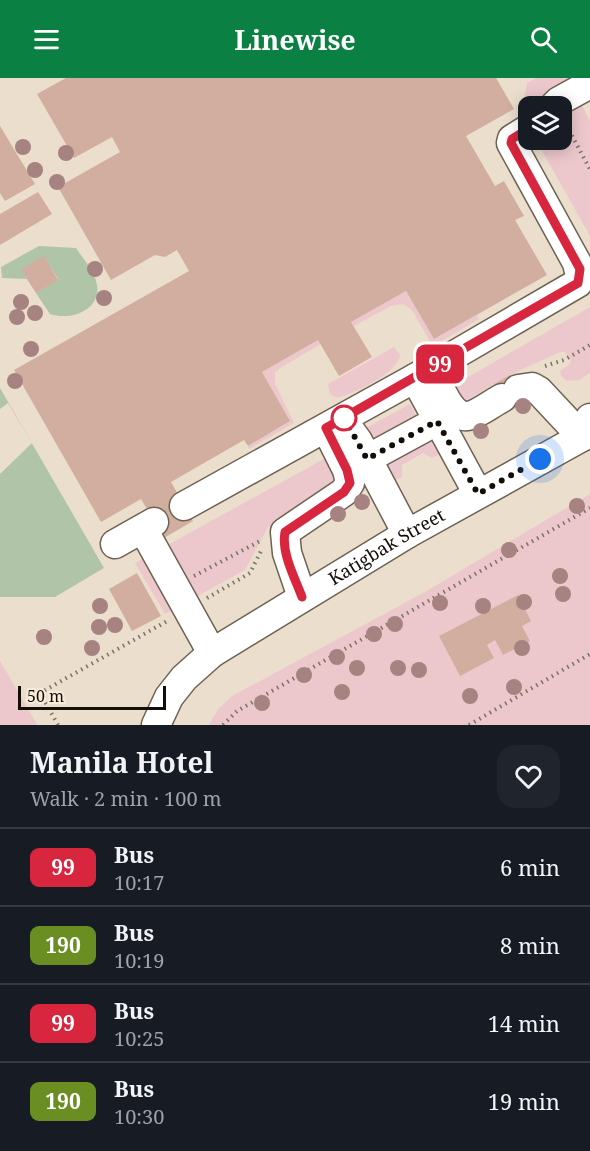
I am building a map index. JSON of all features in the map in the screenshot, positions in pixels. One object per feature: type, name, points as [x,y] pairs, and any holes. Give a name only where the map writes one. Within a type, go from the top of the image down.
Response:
[{"type":"street","points":[[568,96],[590,84]]},
{"type":"street","points":[[184,506],[423,374],[584,280],[511,143],[512,139],[518,135]]},
{"type":"street","points":[[423,374],[460,415],[470,415],[510,393],[532,387],[587,431]]},
{"type":"street","points":[[423,374],[437,421],[478,494]]},
{"type":"street","points":[[367,459],[437,421]]},
{"type":"street","points":[[334,423],[367,459],[407,534]]},
{"type":"street","points":[[302,597],[286,553],[285,532],[344,492],[350,483],[334,423]]},
{"type":"street","name":"Katigbak Street","points":[[156,725],[176,687],[212,652],[407,534],[587,431]]},
{"type":"street","points":[[116,544],[149,526],[181,598],[212,652]]},
{"type":"path","points":[[572,136],[590,168]]},
{"type":"path","points":[[539,367],[564,360],[590,345]]},
{"type":"path","points":[[223,725],[237,711],[590,508]]},
{"type":"path","points":[[58,725],[40,693],[268,537],[250,573],[181,598]]},
{"type":"path","points":[[469,725],[590,654]]},
{"type":"shaded area","points":[[536,78],[568,78],[590,121],[590,236],[542,150],[572,150],[572,96],[525,96],[527,83]]},
{"type":"shaded area","points":[[39,246],[76,248],[91,270],[96,280],[97,294],[94,301],[83,312],[67,316],[50,314],[36,293],[58,279],[44,257],[22,270],[27,279],[2,278],[1,267]]},
{"type":"shaded area","points":[[406,291],[434,339],[477,315],[479,319],[435,345],[431,343],[412,310],[403,304],[391,306],[354,326],[351,322]]},
{"type":"shaded area","points":[[590,307],[590,373],[579,380],[567,381],[561,376],[560,371],[570,364],[571,360],[565,352],[560,352],[510,375],[461,403],[449,388]]},
{"type":"shaded area","points":[[318,340],[321,344],[275,373],[275,384],[294,423],[249,449],[248,446],[290,421],[262,372]]},
{"type":"shaded area","points":[[394,347],[400,355],[392,369],[344,396],[337,398],[330,394],[328,384]]},
{"type":"shaded area","points":[[0,388],[104,568],[55,597],[0,597]]},
{"type":"shaded area","points":[[410,404],[421,424],[377,448],[366,428]]},
{"type":"shaded area","points":[[426,433],[442,453],[432,458],[423,453],[402,465],[402,477],[393,481],[384,458]]},
{"type":"shaded area","points":[[331,455],[342,471],[329,488],[268,527],[245,570],[165,614],[135,563]]},
{"type":"shaded area","points":[[590,494],[590,725],[209,725],[218,709],[232,696],[423,593]]},
{"type":"shaded area","points":[[0,661],[35,721],[37,725],[0,725]]},
{"type":"pier","points":[[8,403],[32,443],[0,474],[0,409]]},
{"type":"building","points":[[66,78],[496,78],[514,109],[466,136],[495,186],[504,181],[524,216],[515,220],[547,275],[434,339],[406,291],[351,322],[372,357],[339,376],[318,340],[262,372],[290,421],[248,446],[244,440],[171,482],[193,521],[164,538],[141,499],[101,522],[14,370],[189,271],[177,250],[165,257],[155,255],[111,280],[58,187],[120,152],[112,137],[74,158],[37,94]]},
{"type":"building","points":[[0,126],[35,184],[5,201],[0,193]]},
{"type":"building","points":[[38,192],[52,214],[0,245],[0,214]]},
{"type":"building","points":[[44,256],[58,280],[36,293],[21,270]]},
{"type":"building","points":[[510,375],[526,402],[510,411],[494,384]]},
{"type":"building","points":[[137,573],[161,616],[132,631],[109,589]]},
{"type":"building","points":[[518,595],[531,621],[522,626],[530,641],[503,655],[495,640],[487,645],[494,658],[460,676],[439,636]]},
{"type":"bus line","name":"99","points":[[302,597],[286,553],[285,532],[344,492],[350,483],[347,470],[326,428],[578,283],[580,269],[511,143],[512,139],[518,135]]},
{"type":"route","points":[[344,418],[342,419],[358,441],[367,459],[437,421],[478,494],[540,459]]}]
